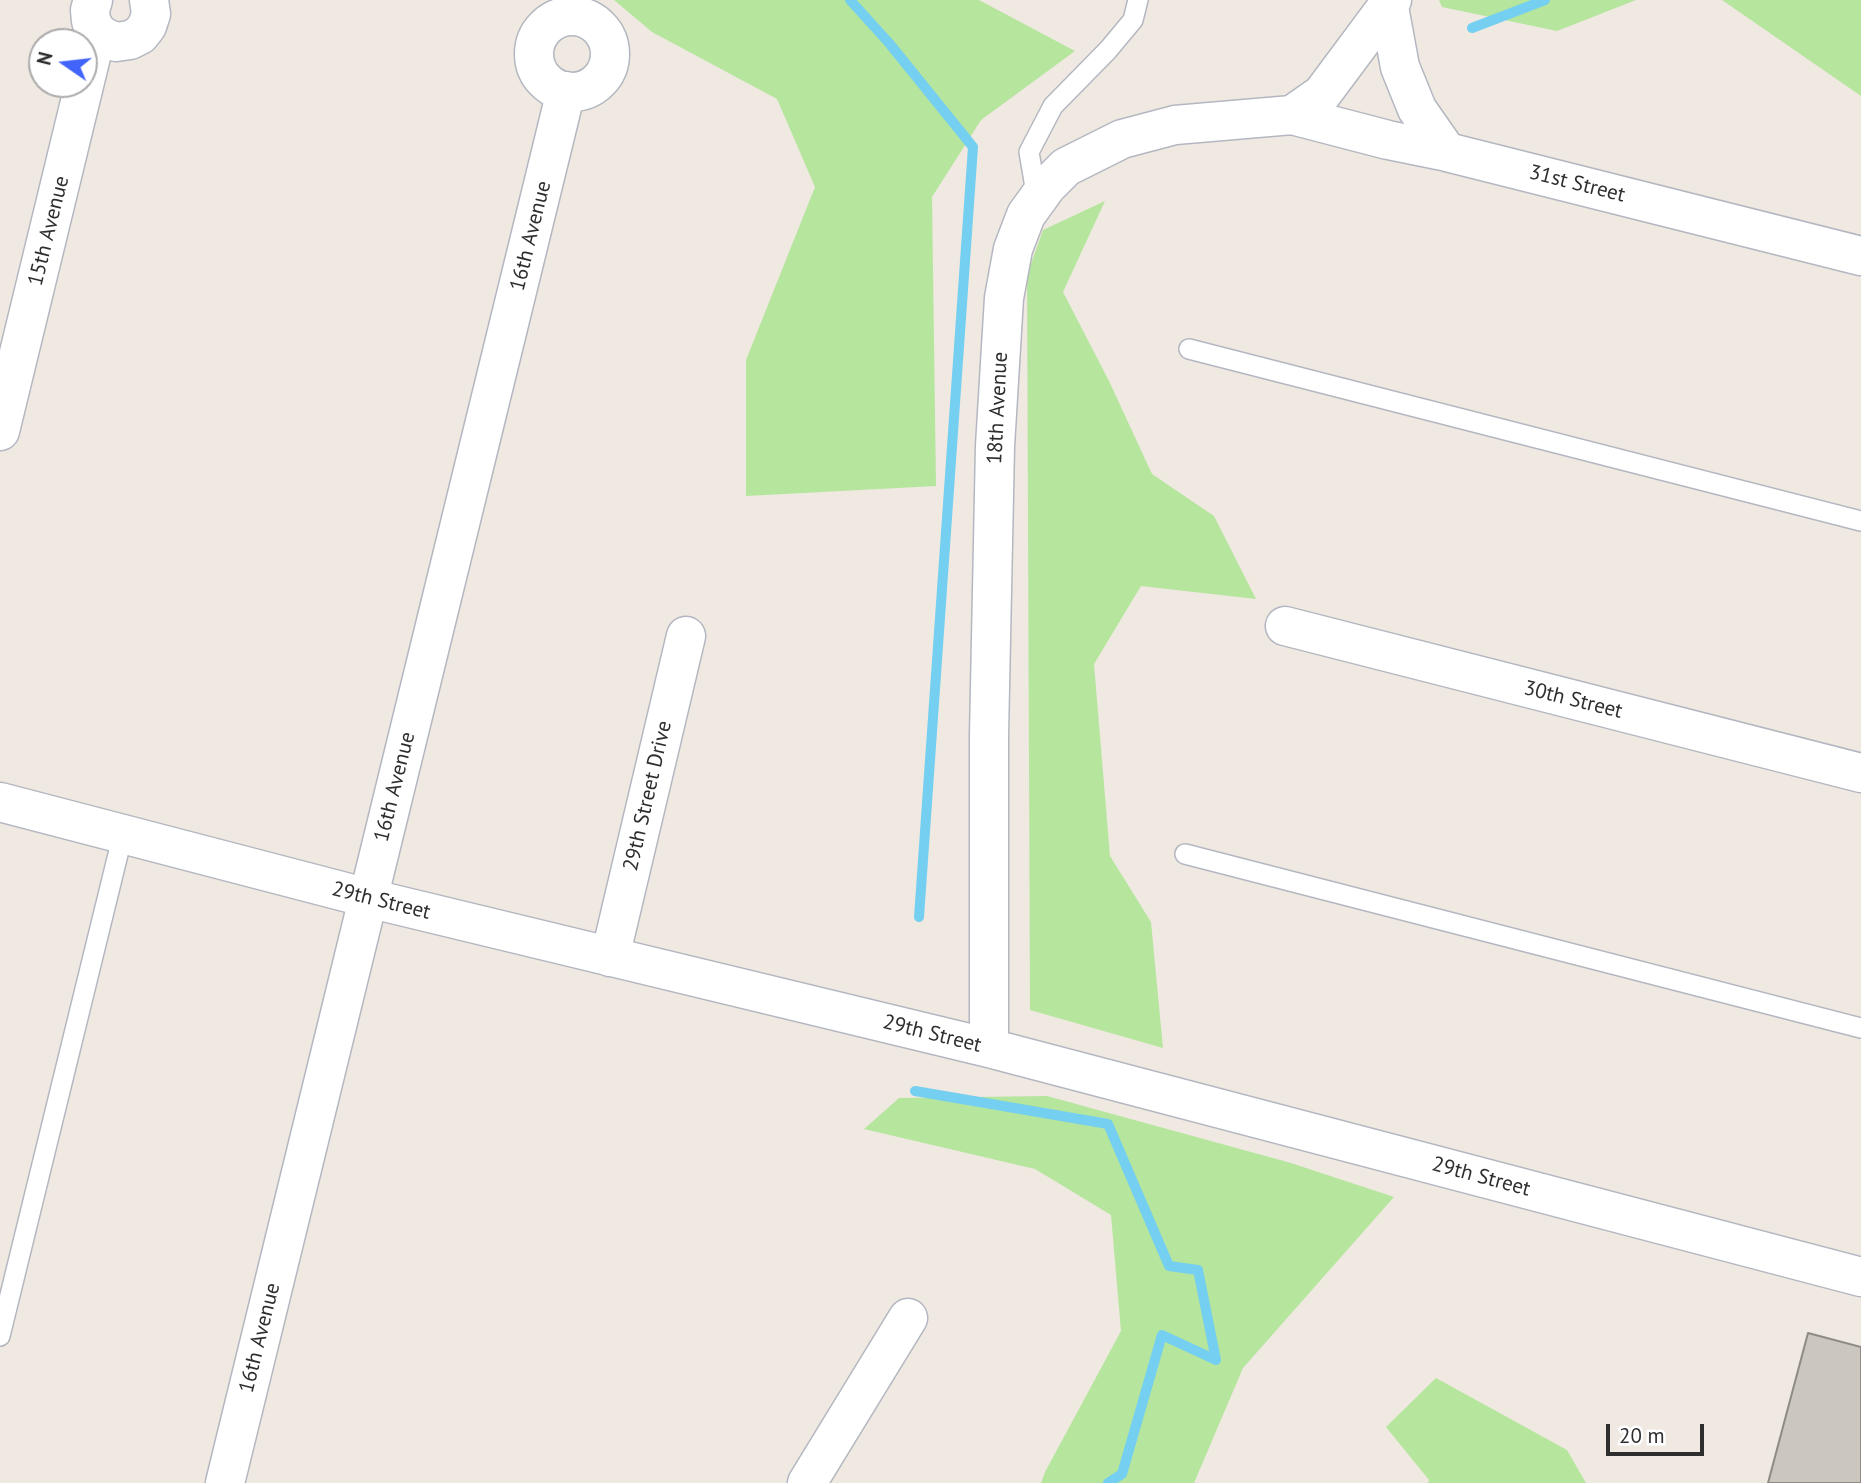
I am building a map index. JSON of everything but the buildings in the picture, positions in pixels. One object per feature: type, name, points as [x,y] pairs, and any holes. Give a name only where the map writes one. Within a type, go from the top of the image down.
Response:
[{"type":"street","name":"15th Avenue","points":[[95,16],[106,38],[116,42],[130,40],[140,35],[147,26],[151,14],[149,0]]},
{"type":"street","points":[[1292,115],[1322,94],[1390,3]]},
{"type":"street","points":[[1390,3],[1400,67],[1417,109],[1447,152]]},
{"type":"street","name":"15th Avenue","points":[[0,431],[95,16]]},
{"type":"street","name":"16th Avenue","points":[[225,1483],[566,91]]},
{"type":"street","name":"18th Avenue","points":[[989,1048],[989,736],[996,432],[1006,286],[1013,250],[1026,215],[1066,167],[1122,139],[1175,125],[1292,115]]},
{"type":"street","name":"31st Street","points":[[1292,115],[1861,256]]},
{"type":"street","name":"30th Street","points":[[1285,626],[1861,773]]},
{"type":"street","name":"29th Street Drive","points":[[610,957],[686,636]]},
{"type":"street","name":"29th Street","points":[[0,802],[368,898],[989,1048],[1861,1277]]},
{"type":"street","points":[[807,1483],[908,1318]]},
{"type":"lane","points":[[1037,200],[1029,152],[1053,106],[1108,50],[1133,20],[1138,0]]},
{"type":"lane","points":[[1189,348],[1861,521]]},
{"type":"lane","points":[[0,1336],[123,834]]},
{"type":"lane","points":[[1185,854],[1861,1028]]},
{"type":"green space","points":[[614,0],[979,0],[1075,51],[981,120],[932,197],[936,486],[746,496],[746,360],[815,187],[777,99],[652,32]]},
{"type":"green space","points":[[1439,0],[1636,0],[1557,31],[1442,7]]},
{"type":"green space","points":[[1722,0],[1861,0],[1861,96]]},
{"type":"green space","points":[[1105,201],[1063,292],[1109,381],[1152,474],[1214,516],[1256,599],[1141,586],[1094,664],[1110,856],[1151,922],[1163,1048],[1030,1010],[1027,275],[1043,230]]},
{"type":"green space","points":[[1047,1096],[1291,1163],[1394,1197],[1243,1368],[1194,1483],[1041,1483],[1121,1331],[1111,1215],[1035,1169],[864,1129],[899,1098]]},
{"type":"green space","points":[[1436,1378],[1567,1450],[1586,1483],[1428,1483],[1429,1480],[1386,1427]]},
{"type":"waterway","points":[[850,0],[889,43],[973,147],[919,917]]},
{"type":"waterway","points":[[1472,28],[1545,0]]},
{"type":"waterway","points":[[915,1091],[1108,1124],[1169,1266],[1198,1270],[1216,1360],[1162,1335],[1122,1474],[1108,1483]]}]
